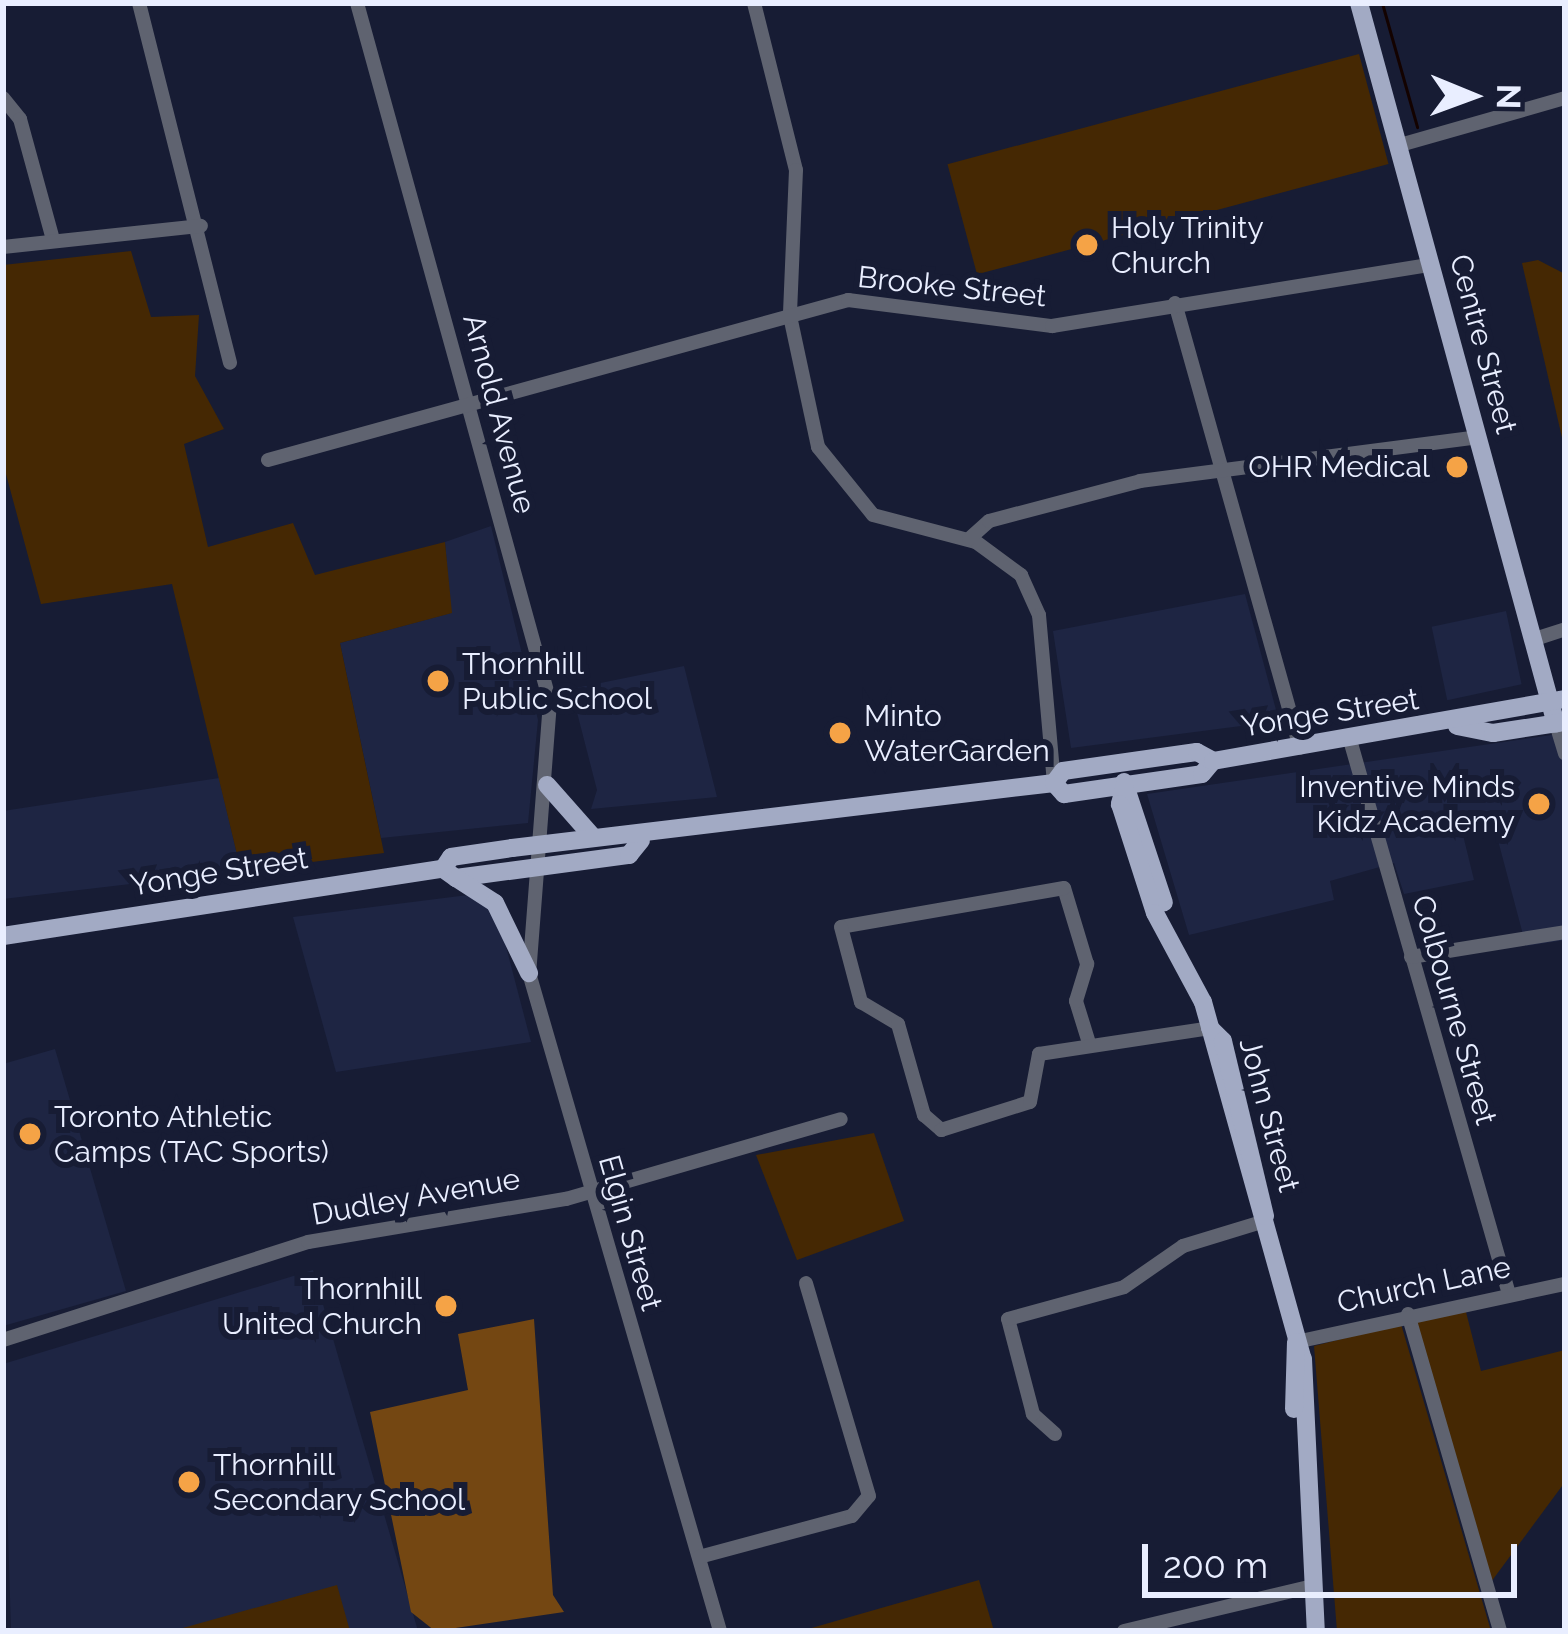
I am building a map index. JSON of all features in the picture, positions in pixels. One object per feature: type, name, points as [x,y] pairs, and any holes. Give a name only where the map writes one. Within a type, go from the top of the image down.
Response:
[{"type":"main road","name":"Centre Street","points":[[1359,3],[1477,437],[1558,700],[1560,723]]},
{"type":"main road","name":"Yonge Street","points":[[450,873],[451,857],[593,836],[641,840],[1054,783],[1063,771],[1197,752],[1213,761],[1455,725],[1558,700]]},
{"type":"main road","name":"Yonge Street","points":[[1455,725],[1492,733],[1560,723]]},
{"type":"main road","name":"Yonge Street","points":[[1054,783],[1064,794],[1202,774],[1213,761]]},
{"type":"main road","name":"John Street","points":[[1120,763],[1125,785],[1120,804],[1210,1028],[1296,1342],[1316,1631]]},
{"type":"main road","points":[[547,785],[593,836]]},
{"type":"main road","name":"Yonge Street","points":[[3,936],[450,873],[534,869],[629,855],[641,840]]},
{"type":"main road","points":[[450,873],[495,903],[529,973]]},
{"type":"street","points":[[139,3],[201,226],[230,363]]},
{"type":"street","name":"Arnold Avenue","points":[[357,3],[550,702],[547,785],[538,845]]},
{"type":"street","points":[[754,3],[796,170],[790,316],[809,418],[840,488],[873,514],[969,539],[1005,558],[1034,598],[1054,783]]},
{"type":"street","points":[[3,98],[20,118],[53,239]]},
{"type":"street","points":[[1400,145],[1565,98]]},
{"type":"street","points":[[3,247],[201,226]]},
{"type":"street","name":"Brooke Street","points":[[268,460],[790,316],[876,301],[1052,326],[1430,266]]},
{"type":"street","points":[[1174,303],[1300,748]]},
{"type":"street","points":[[969,539],[1029,509],[1219,473],[1477,437]]},
{"type":"street","points":[[1538,638],[1565,629]]},
{"type":"street","points":[[1560,723],[1565,754]]},
{"type":"street","name":"Colbourne Street","points":[[1350,740],[1509,1294]]},
{"type":"street","name":"Elgin Street","points":[[538,845],[529,973],[720,1631]]},
{"type":"street","points":[[1089,1043],[1076,1001],[1087,964],[1064,888],[842,927],[861,1002],[898,1024],[935,1128],[1022,1107],[1039,1054],[1089,1043],[1108,1051],[1210,1028]]},
{"type":"street","points":[[1411,957],[1565,932]]},
{"type":"street","name":"Dudley Avenue","points":[[3,1340],[308,1242],[589,1191],[841,1119]]},
{"type":"street","points":[[1055,1434],[1033,1414],[1008,1319],[1124,1287],[1183,1246],[1265,1221]]},
{"type":"street","points":[[699,1557],[852,1516],[869,1496],[806,1283]]},
{"type":"street","name":"Church Lane","points":[[1296,1342],[1408,1314],[1565,1284]]},
{"type":"street","points":[[1408,1314],[1500,1631]]},
{"type":"street","points":[[1124,1631],[1313,1586]]},
{"type":"shaded area","points":[[1359,54],[1389,164],[977,274],[948,164]]},
{"type":"shaded area","points":[[131,251],[151,317],[199,315],[195,376],[224,429],[184,444],[208,547],[293,523],[315,575],[445,542],[452,613],[340,643],[384,853],[241,871],[172,584],[41,604],[3,463],[3,265]]},
{"type":"shaded area","points":[[1538,260],[1565,274],[1563,442],[1522,263]]},
{"type":"shaded area","name":"Thornhill Public School","points":[[491,526],[538,720],[528,823],[381,838],[340,643],[451,613],[445,542]]},
{"type":"shaded area","points":[[1245,594],[1279,721],[1071,748],[1053,631]]},
{"type":"shaded area","points":[[1506,611],[1522,684],[1447,700],[1432,627]]},
{"type":"shaded area","points":[[684,666],[717,797],[591,809],[597,790],[571,689]]},
{"type":"shaded area","points":[[1565,733],[1565,940],[1526,946],[1495,829],[1463,835],[1474,880],[1404,894],[1394,863],[1330,881],[1334,900],[1189,935],[1147,794]]},
{"type":"shaded area","points":[[219,778],[241,871],[3,899],[3,811]]},
{"type":"shaded area","points":[[476,894],[498,916],[531,1042],[336,1072],[293,917]]},
{"type":"shaded area","points":[[55,1049],[126,1291],[3,1326],[3,1064]]},
{"type":"shaded area","points":[[874,1133],[904,1221],[797,1260],[756,1155]]},
{"type":"shaded area","name":"Thornhill Secondary School","points":[[313,1270],[418,1631],[11,1631],[3,1364]]},
{"type":"shaded area","points":[[1465,1308],[1481,1371],[1565,1350],[1565,1482],[1491,1582],[1413,1321]]},
{"type":"shaded area","points":[[534,1319],[553,1595],[564,1612],[435,1631],[411,1612],[370,1412],[468,1390],[458,1334]]},
{"type":"shaded area","points":[[1401,1324],[1491,1631],[1337,1631],[1314,1346]]},
{"type":"shaded area","points":[[979,1580],[994,1631],[801,1631]]},
{"type":"shaded area","points":[[337,1585],[350,1631],[172,1631]]},
{"type":"waterway","points":[[1382,3],[1417,127]]},
{"type":"place","name":"Holy Trinity Church","points":[[1087,245]]},
{"type":"place","name":"OHR Medical","points":[[1457,467]]},
{"type":"place","name":"Thornhill Public School","points":[[438,681]]},
{"type":"place","name":"Minto WaterGarden","points":[[840,733]]},
{"type":"place","name":"Inventive Minds Kidz Academy","points":[[1539,804]]},
{"type":"place","name":"Toronto Athletic Camps (TAC Sports)","points":[[30,1134]]},
{"type":"place","name":"Thornhill United Church","points":[[446,1306]]},
{"type":"place","name":"Thornhill Secondary School","points":[[189,1482]]}]
